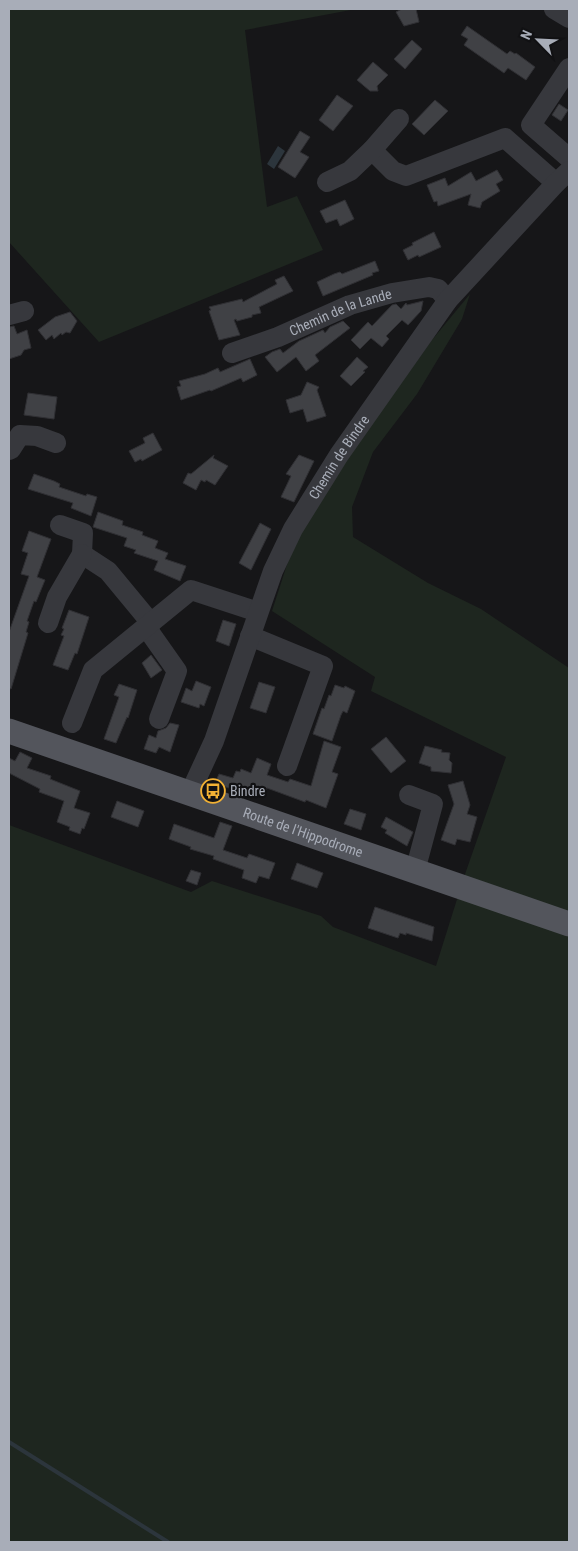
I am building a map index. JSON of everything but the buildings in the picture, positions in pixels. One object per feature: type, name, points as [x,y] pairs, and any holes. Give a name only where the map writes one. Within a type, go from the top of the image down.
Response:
[{"type":"main road","name":"Route de l'Hippodrome","points":[[9,731],[569,924]]},
{"type":"street","points":[[554,9],[569,18]]},
{"type":"street","points":[[569,68],[531,125],[569,158]]},
{"type":"street","points":[[327,182],[350,171],[372,150],[399,119]]},
{"type":"street","points":[[372,150],[393,171],[406,176],[506,138],[563,177]]},
{"type":"street","name":"Chemin de Bindre","points":[[190,793],[214,741],[273,571],[293,529],[325,476],[448,300],[563,177]]},
{"type":"street","name":"Chemin de la Lande","points":[[232,353],[278,337],[350,305],[392,293],[429,287],[438,289],[448,300]]},
{"type":"street","points":[[9,450],[20,435],[37,436],[56,443]]},
{"type":"street","points":[[48,623],[57,597],[82,554],[82,533],[60,525]]},
{"type":"street","points":[[82,554],[108,571],[148,625],[177,671],[159,719]]},
{"type":"street","points":[[72,723],[93,670],[191,590],[258,612]]},
{"type":"street","points":[[250,636],[322,666],[287,766]]},
{"type":"street","points":[[409,796],[433,804],[415,871]]},
{"type":"shaded area","points":[[9,9],[356,9],[245,30],[267,207],[297,196],[323,250],[99,342],[9,242]]},
{"type":"shaded area","points":[[278,146],[285,151],[274,169],[267,164]]},
{"type":"shaded area","points":[[470,294],[462,319],[417,394],[373,452],[352,507],[353,537],[428,583],[481,609],[569,668],[569,1542],[9,1542],[9,825],[191,892],[212,881],[321,916],[333,927],[436,966],[464,877],[506,757],[371,691],[375,677],[272,611],[293,546],[350,454],[432,340]]},
{"type":"waterway","points":[[9,1442],[168,1542]]},
{"type":"place","name":"Bindre","points":[[213,791]]}]
